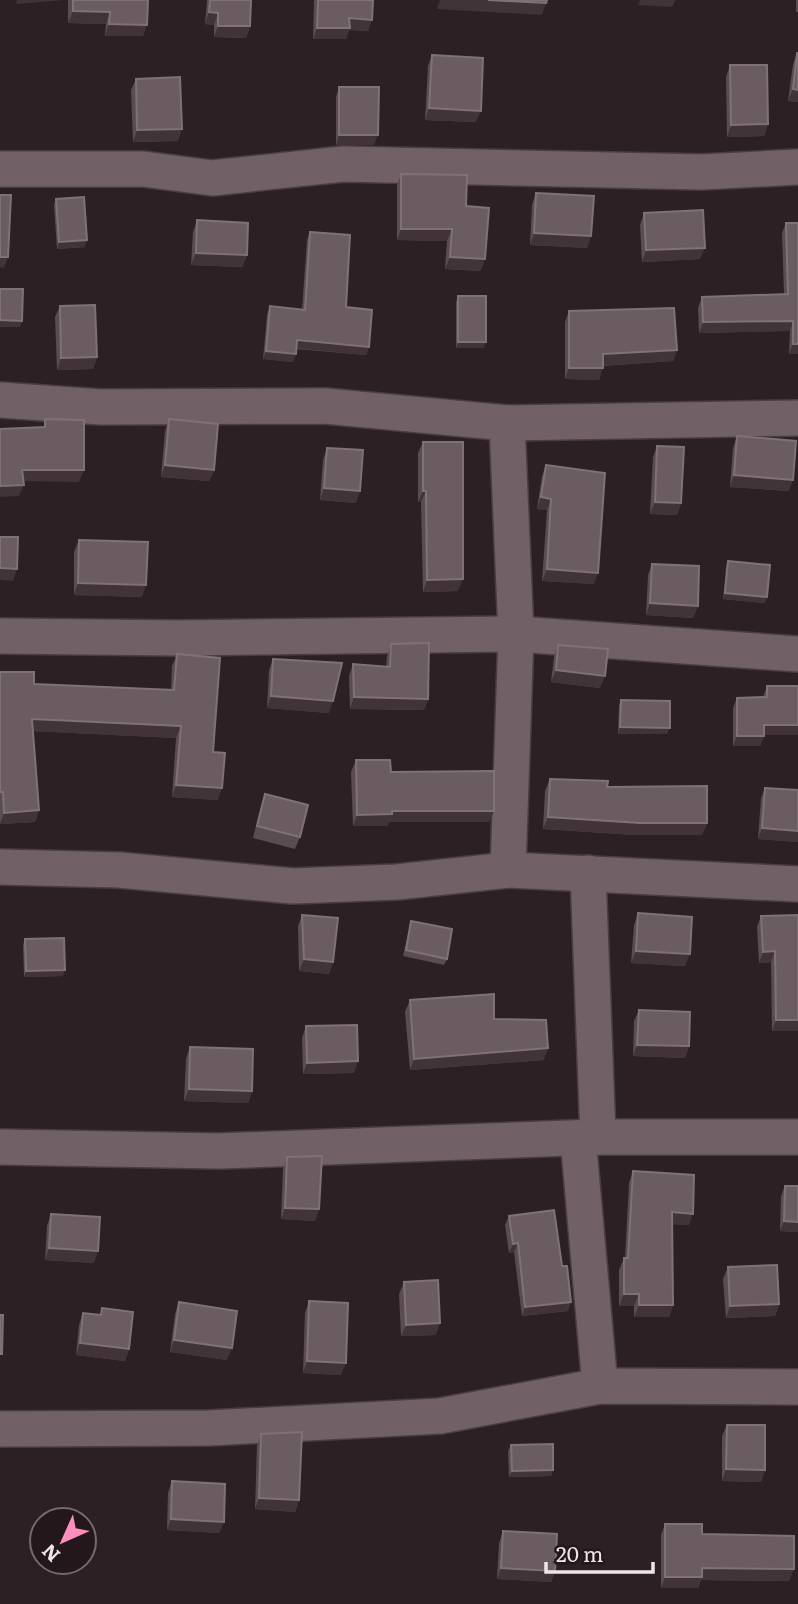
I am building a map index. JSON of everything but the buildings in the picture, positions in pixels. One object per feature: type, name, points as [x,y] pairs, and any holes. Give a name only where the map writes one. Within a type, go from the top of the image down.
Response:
[{"type":"street","points":[[0,169],[143,169],[212,177],[342,164],[702,172],[798,167]]},
{"type":"street","points":[[0,400],[101,407],[325,407],[507,423],[798,418]]},
{"type":"street","points":[[507,423],[516,634],[508,870]]},
{"type":"street","points":[[0,636],[179,638],[516,634],[798,654]]},
{"type":"street","points":[[0,867],[119,870],[293,886],[397,882],[508,870],[798,884]]},
{"type":"street","points":[[588,873],[588,1137],[600,1386]]},
{"type":"street","points":[[0,1147],[219,1151],[588,1137],[798,1137]]},
{"type":"street","points":[[0,1429],[209,1428],[440,1416],[600,1386],[798,1387]]}]
